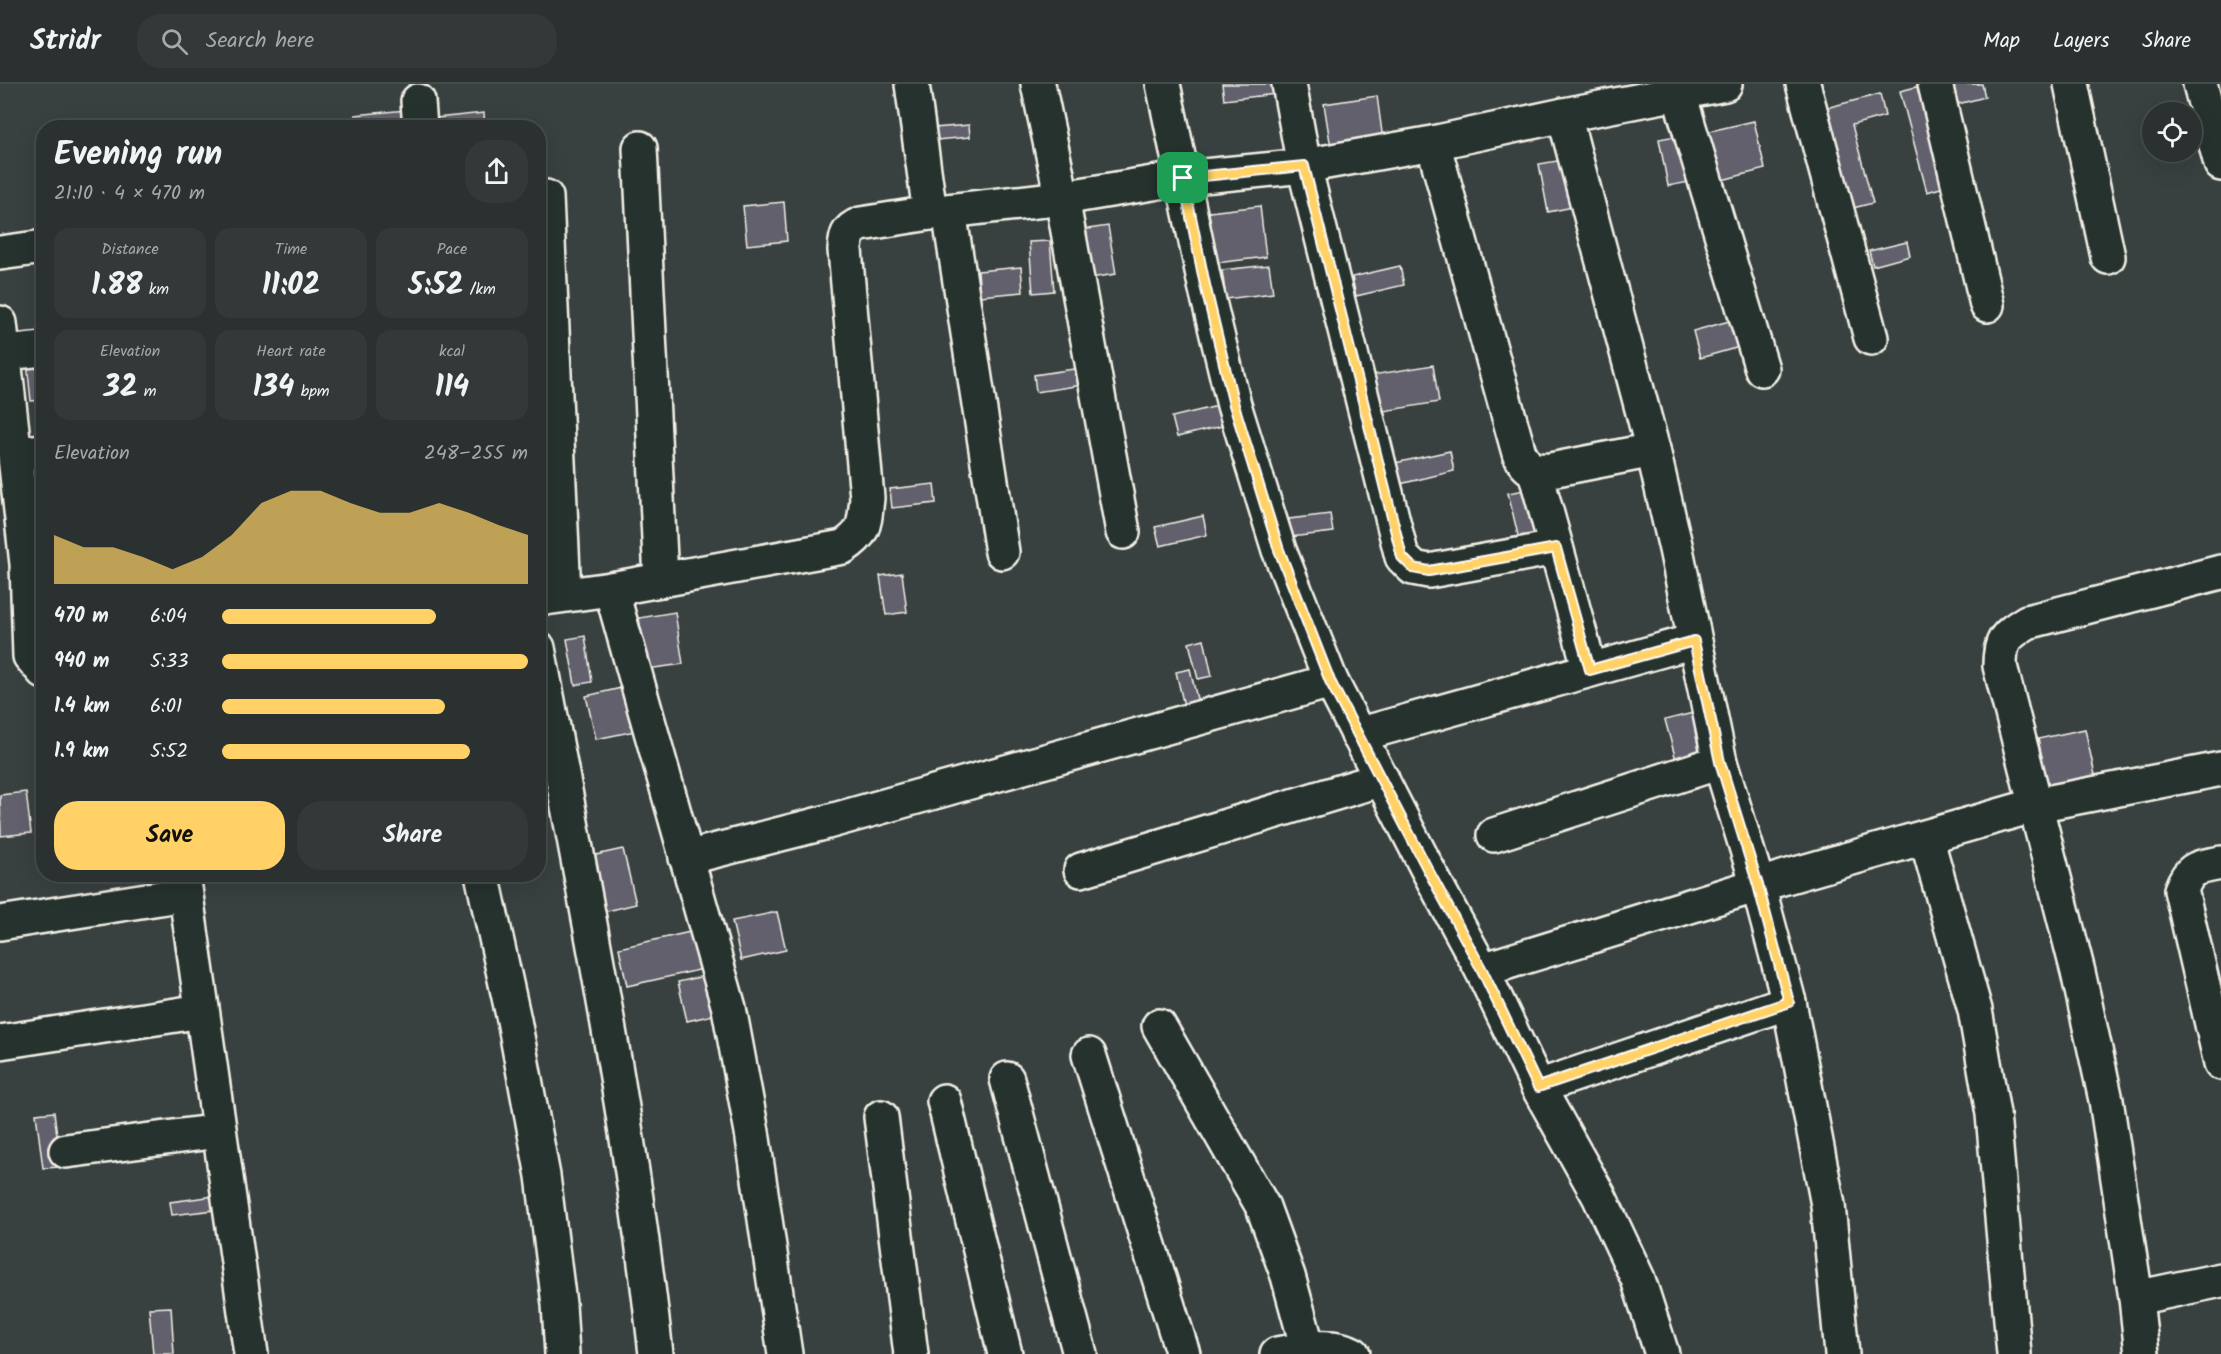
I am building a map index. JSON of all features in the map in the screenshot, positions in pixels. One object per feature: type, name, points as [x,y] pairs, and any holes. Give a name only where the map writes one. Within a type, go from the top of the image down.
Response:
[{"type":"street","points":[[912,84],[939,212],[1002,552]]},
{"type":"street","points":[[1038,84],[1062,198],[1123,532]]},
{"type":"street","points":[[1163,84],[1205,285],[1234,405],[1279,550],[1330,681],[1482,970],[1538,1087],[1604,1206],[1638,1279],[1662,1354]]},
{"type":"street","points":[[1289,84],[1304,166],[1402,557],[1413,568],[1429,571],[1556,548]]},
{"type":"street","points":[[546,197],[551,596],[611,589],[843,547],[858,537],[864,520],[867,498],[845,250],[845,236],[851,228],[861,224],[939,212],[1062,198],[1183,178],[1304,166],[1433,143],[1721,84]]},
{"type":"street","points":[[1803,84],[1871,338]]},
{"type":"street","points":[[1935,84],[1987,305]]},
{"type":"street","points":[[2071,84],[2108,257]]},
{"type":"street","points":[[2200,84],[2221,164]]},
{"type":"street","points":[[1679,94],[1762,369]]},
{"type":"street","points":[[1564,115],[1653,450],[1720,762],[1758,885],[1789,1002],[1828,1204],[1842,1354]]},
{"type":"street","points":[[1433,143],[1519,453],[1526,466],[1535,471],[1551,470],[1653,450]]},
{"type":"street","points":[[640,148],[661,580]]},
{"type":"street","points":[[0,253],[36,248]]},
{"type":"street","points":[[36,347],[2,338],[29,453],[35,563],[30,656],[36,663]]},
{"type":"street","points":[[1535,471],[1590,670]]},
{"type":"street","points":[[2142,1354],[2136,1298],[2106,1100],[2078,972],[2000,666],[2000,649],[2007,634],[2027,622],[2221,572]]},
{"type":"street","points":[[611,589],[729,1008],[752,1132],[785,1354]]},
{"type":"street","points":[[1358,735],[1694,641]]},
{"type":"street","points":[[686,858],[820,824],[1330,681]]},
{"type":"street","points":[[546,692],[625,1125],[647,1269],[657,1354]]},
{"type":"street","points":[[1494,835],[1720,762]]},
{"type":"street","points":[[1482,970],[1758,885],[2036,805],[2221,769]]},
{"type":"street","points":[[1081,870],[1382,779]]},
{"type":"street","points":[[1926,837],[1975,1010],[1991,1103],[2014,1354]]},
{"type":"street","points":[[2221,863],[2199,868],[2187,874],[2181,890],[2221,1063]]},
{"type":"street","points":[[484,882],[514,1020],[543,1176],[559,1304],[562,1354]]},
{"type":"street","points":[[0,923],[184,884],[251,1354]]},
{"type":"street","points":[[1538,1087],[1789,1002]]},
{"type":"street","points":[[0,1042],[202,1011]]},
{"type":"street","points":[[1159,1026],[1263,1207],[1288,1276],[1293,1351],[1336,1348],[1353,1354]]},
{"type":"street","points":[[1089,1055],[1183,1354]]},
{"type":"street","points":[[1007,1079],[1080,1354]]},
{"type":"street","points":[[944,1101],[1005,1354]]},
{"type":"street","points":[[881,1117],[911,1354]]},
{"type":"street","points":[[66,1151],[219,1131]]},
{"type":"street","points":[[2136,1298],[2221,1280]]},
{"type":"building","points":[[1222,84],[1275,84],[1276,94],[1224,100]]},
{"type":"building","points":[[1953,84],[1982,84],[1985,97],[1958,104]]},
{"type":"building","points":[[1924,85],[1951,185],[1927,192],[1900,91]]},
{"type":"building","points":[[1880,94],[1885,116],[1852,125],[1873,203],[1849,209],[1822,109]]},
{"type":"building","points":[[1377,96],[1383,140],[1331,148],[1324,104]]},
{"type":"building","points":[[406,110],[407,120],[355,120],[355,115]]},
{"type":"building","points":[[484,113],[484,120],[436,120],[436,118]]},
{"type":"building","points":[[1754,121],[1765,169],[1718,181],[1706,132]]},
{"type":"building","points":[[969,125],[970,137],[936,140],[934,128]]},
{"type":"building","points":[[1686,134],[1695,181],[1668,186],[1659,139]]},
{"type":"building","points":[[1563,160],[1573,207],[1548,212],[1539,164]]},
{"type":"building","points":[[784,202],[787,241],[747,245],[743,206]]},
{"type":"building","points":[[1260,206],[1266,257],[1216,263],[1209,212]]},
{"type":"building","points":[[1108,226],[1116,274],[1090,278],[1082,230]]},
{"type":"building","points":[[1050,241],[1054,291],[1033,293],[1029,242]]},
{"type":"building","points":[[1907,242],[1910,256],[1873,266],[1869,251]]},
{"type":"building","points":[[1269,265],[1273,293],[1226,299],[1222,270]]},
{"type":"building","points":[[1400,266],[1404,285],[1356,296],[1352,277]]},
{"type":"building","points":[[1021,267],[1023,292],[980,296],[978,271]]},
{"type":"building","points":[[1744,317],[1750,344],[1700,358],[1693,331]]},
{"type":"building","points":[[36,362],[36,401],[31,401],[27,363]]},
{"type":"building","points":[[1433,365],[1439,402],[1378,412],[1372,375]]},
{"type":"building","points":[[1087,367],[1089,384],[1036,392],[1034,375]]},
{"type":"building","points":[[1226,404],[1231,424],[1177,437],[1172,417]]},
{"type":"building","points":[[1450,451],[1454,471],[1400,484],[1395,463]]},
{"type":"building","points":[[934,484],[936,503],[892,508],[890,489]]},
{"type":"building","points":[[1530,489],[1542,540],[1520,544],[1508,493]]},
{"type":"building","points":[[1330,514],[1333,532],[1291,537],[1289,519]]},
{"type":"building","points":[[1203,516],[1207,535],[1160,546],[1155,527]]},
{"type":"building","points":[[902,573],[907,612],[886,615],[880,576]]},
{"type":"building","points":[[675,612],[683,664],[647,669],[639,618]]},
{"type":"building","points":[[585,636],[592,682],[575,685],[567,639]]},
{"type":"building","points":[[1204,639],[1212,676],[1198,679],[1189,643]]},
{"type":"building","points":[[1190,669],[1199,707],[1185,710],[1176,672]]},
{"type":"building","points":[[630,686],[640,730],[596,739],[586,696]]},
{"type":"building","points":[[1701,711],[1713,758],[1678,767],[1665,720]]},
{"type":"building","points":[[2085,729],[2097,784],[2050,795],[2038,739]]},
{"type":"building","points":[[26,792],[31,833],[1,836],[0,795]]},
{"type":"building","points":[[623,849],[636,904],[603,912],[591,856]]},
{"type":"building","points":[[777,912],[786,950],[741,960],[732,921]]},
{"type":"building","points":[[699,930],[708,968],[627,986],[619,948]]},
{"type":"building","points":[[717,973],[726,1012],[687,1021],[678,982]]},
{"type":"building","points":[[54,1112],[61,1167],[43,1168],[36,1114]]},
{"type":"building","points":[[222,1195],[223,1209],[172,1215],[170,1202]]},
{"type":"building","points":[[171,1307],[174,1354],[153,1354],[149,1308]]},
{"type":"route","points":[[1304,166],[1402,557],[1413,568],[1429,571],[1556,548],[1590,670],[1694,641],[1720,762],[1758,885],[1789,1002],[1538,1087],[1482,970],[1330,681],[1279,550],[1234,405],[1205,285],[1183,178],[1304,166]]}]
